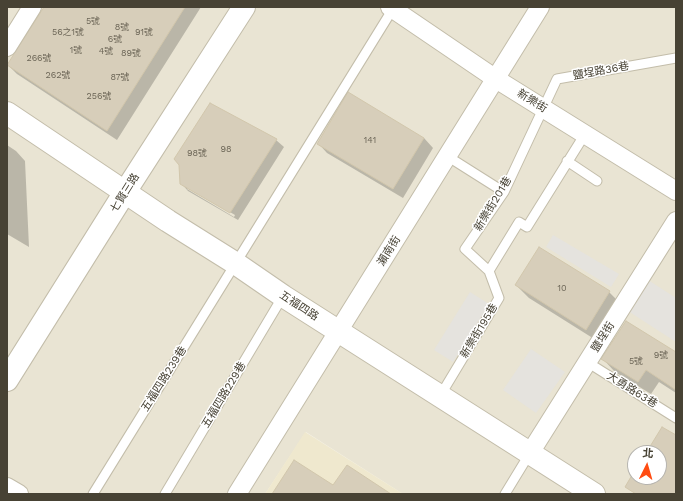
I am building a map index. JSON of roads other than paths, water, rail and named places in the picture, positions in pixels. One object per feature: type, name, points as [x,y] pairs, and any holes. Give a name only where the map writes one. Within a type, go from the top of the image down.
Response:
[{"type":"street","points":[[7,47],[32,7]]},
{"type":"street","name":"七賢三路","points":[[7,380],[125,192],[244,7]]},
{"type":"street","name":"瀨南街","points":[[237,494],[540,7]]},
{"type":"street","name":"新樂街","points":[[392,8],[496,79],[676,191]]},
{"type":"street","name":"五福四路","points":[[7,113],[283,296],[594,494]]},
{"type":"street","name":"鹽埕街","points":[[530,453],[676,221]]},
{"type":"street","points":[[7,487],[19,494]]},
{"type":"lane","name":"五福四路239巷","points":[[94,494],[392,8]]},
{"type":"lane","name":"鹽埕路36巷","points":[[543,108],[557,79],[676,58]]},
{"type":"lane","name":"新樂街201巷","points":[[488,271],[465,249],[504,192],[543,108]]},
{"type":"lane","points":[[488,271],[519,222],[527,227],[585,134]]},
{"type":"lane","points":[[448,156],[504,192]]},
{"type":"lane","points":[[567,161],[597,181]]},
{"type":"lane","name":"新樂街195巷","points":[[440,396],[499,298],[488,271]]},
{"type":"lane","name":"五福四路229巷","points":[[165,494],[283,296]]},
{"type":"lane","name":"大勇路63巷","points":[[587,362],[676,418]]},
{"type":"lane","points":[[505,494],[530,453]]}]
